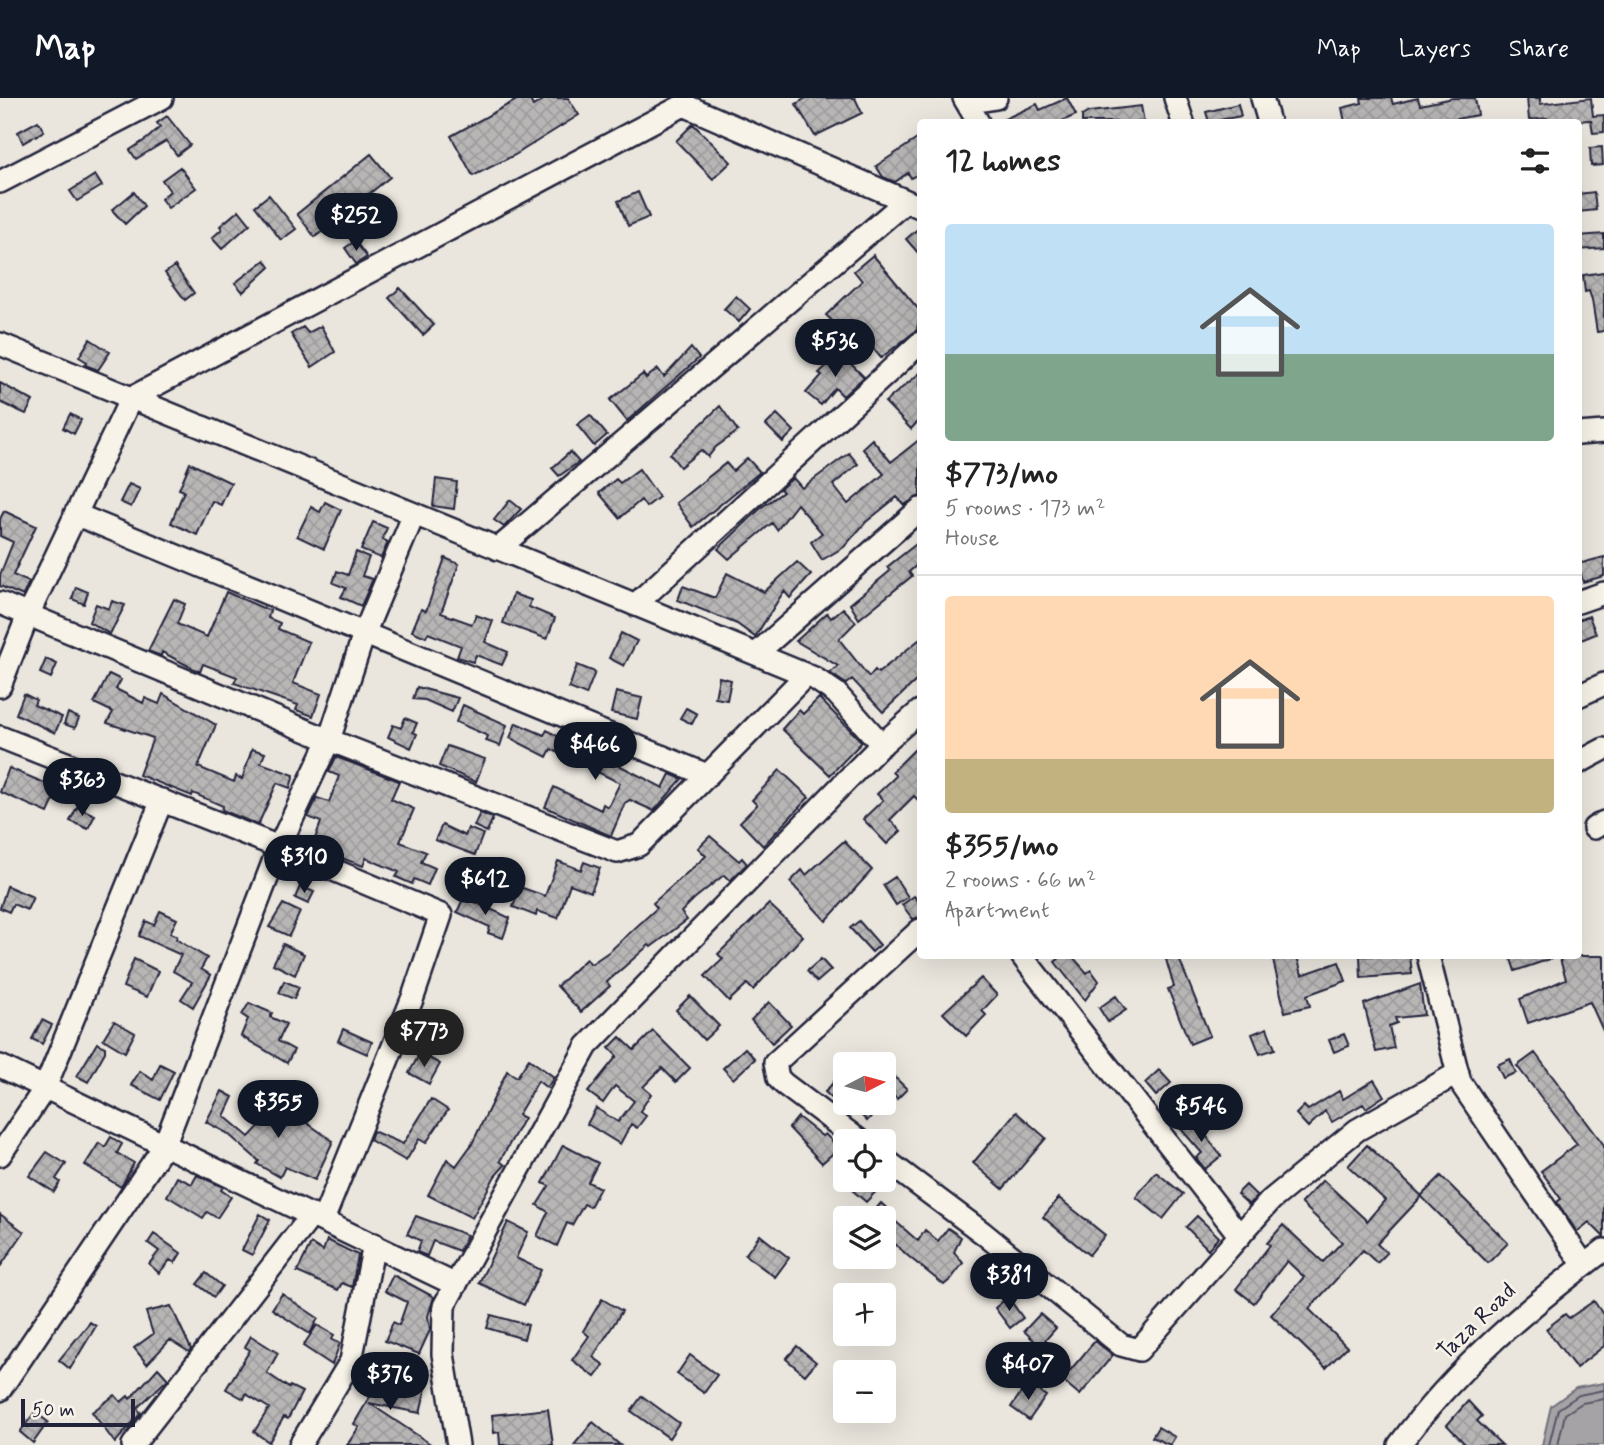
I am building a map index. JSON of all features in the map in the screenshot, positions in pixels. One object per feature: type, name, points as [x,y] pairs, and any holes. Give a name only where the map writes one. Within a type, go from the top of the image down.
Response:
[{"type":"street","points":[[0,182],[162,98]]},
{"type":"street","points":[[976,119],[965,100],[996,98]]},
{"type":"street","points":[[1175,98],[1182,119]]},
{"type":"street","points":[[1262,98],[1268,119]]},
{"type":"street","points":[[0,686],[28,614],[131,398],[685,101],[913,204],[498,548]]},
{"type":"street","points":[[0,344],[828,685],[882,745]]},
{"type":"street","points":[[635,605],[917,346]]},
{"type":"street","points":[[1582,434],[1604,432]]},
{"type":"street","points":[[756,654],[917,512]]},
{"type":"street","points":[[75,514],[707,775]]},
{"type":"street","points":[[0,1390],[164,1146],[279,847],[329,740],[364,634],[414,514]]},
{"type":"street","points":[[1582,600],[1604,593]]},
{"type":"street","points":[[0,603],[329,740],[617,852],[639,845],[806,675]]},
{"type":"street","points":[[1582,694],[1604,684]]},
{"type":"street","points":[[458,1445],[443,1354],[444,1306],[587,1046],[882,745],[917,713]]},
{"type":"street","points":[[0,737],[279,847],[441,915],[413,997],[318,1218],[133,1445]]},
{"type":"street","points":[[1582,761],[1604,749]]},
{"type":"street","points":[[0,1155],[45,1088],[162,800]]},
{"type":"street","points":[[844,1129],[784,1084],[778,1078],[775,1063],[917,933]]},
{"type":"street","points":[[1024,959],[1240,1236]]},
{"type":"street","points":[[1429,959],[1460,1082],[1584,1265]]},
{"type":"street","points":[[0,1066],[456,1284]]},
{"type":"street","points":[[896,1168],[1128,1350],[1139,1350],[1271,1200],[1357,1130],[1458,1073]]},
{"type":"street","points":[[300,1445],[351,1361],[374,1244]]},
{"type":"street","name":"Taza Road","points":[[1399,1445],[1431,1402],[1523,1311],[1604,1250]]},
{"type":"water","points":[[1604,1383],[1604,1445],[1542,1445],[1551,1406],[1576,1388]]},
{"type":"building","points":[[520,98],[529,98],[533,106],[546,98],[568,98],[579,115],[515,155],[473,176],[451,136]]},
{"type":"building","points":[[806,98],[855,98],[862,113],[815,136],[796,104]]},
{"type":"building","points":[[1067,98],[1076,115],[1067,119],[1004,119],[1037,104],[1040,110]]},
{"type":"building","points":[[1361,98],[1391,98],[1393,104],[1418,98],[1420,105],[1453,98],[1475,98],[1478,115],[1456,119],[1344,119],[1342,108],[1362,103]]},
{"type":"building","points":[[1527,98],[1540,98],[1540,104],[1591,98],[1593,116],[1604,115],[1604,132],[1593,133],[1591,120],[1529,119]]},
{"type":"building","points":[[1238,104],[1241,116],[1208,119],[1206,112]]},
{"type":"building","points":[[1141,106],[1143,119],[1082,119],[1082,116],[1089,112]]},
{"type":"building","points":[[167,116],[190,145],[177,155],[166,141],[136,159],[130,150],[160,127],[157,123]]},
{"type":"building","points":[[38,121],[44,131],[23,143],[18,132]]},
{"type":"building","points":[[693,124],[731,162],[713,179],[676,141]]},
{"type":"building","points":[[917,139],[917,175],[911,178],[908,173],[895,182],[883,177],[876,166]]},
{"type":"building","points":[[1602,147],[1603,165],[1591,166],[1590,148]]},
{"type":"building","points":[[371,154],[390,177],[315,237],[297,214]]},
{"type":"building","points":[[180,167],[196,188],[168,208],[161,199],[170,191],[162,180]]},
{"type":"building","points":[[95,175],[102,186],[77,201],[70,191]]},
{"type":"building","points":[[134,192],[144,206],[125,224],[112,210]]},
{"type":"building","points":[[638,192],[649,217],[628,226],[618,201]]},
{"type":"building","points":[[1594,192],[1596,210],[1582,212],[1582,194]]},
{"type":"building","points":[[269,195],[296,229],[281,240],[255,206]]},
{"type":"building","points":[[239,210],[250,224],[222,249],[212,238],[222,229],[220,226]]},
{"type":"building","points":[[917,230],[917,252],[906,239]]},
{"type":"building","points":[[1604,234],[1604,248],[1582,250],[1582,236]]},
{"type":"building","points":[[355,241],[367,257],[356,264],[345,248]]},
{"type":"building","points":[[873,255],[917,307],[917,330],[881,358],[855,326],[847,335],[826,315],[862,281],[854,271]]},
{"type":"building","points":[[265,260],[270,267],[243,292],[235,283]]},
{"type":"building","points":[[175,266],[194,293],[185,300],[165,273]]},
{"type":"building","points":[[1604,272],[1604,331],[1597,332],[1592,300],[1589,291],[1585,292],[1583,275]]},
{"type":"building","points":[[400,288],[434,325],[423,335],[389,298]]},
{"type":"building","points":[[736,296],[750,309],[739,322],[724,309]]},
{"type":"building","points":[[321,326],[335,352],[312,367],[291,334],[303,327],[308,333]]},
{"type":"building","points":[[90,339],[110,352],[98,370],[85,365],[87,362],[79,357]]},
{"type":"building","points":[[691,348],[699,358],[627,421],[610,400],[643,374],[646,378],[658,369],[664,377]]},
{"type":"building","points":[[840,353],[864,377],[843,396],[835,388],[821,405],[806,393],[822,375],[819,373]]},
{"type":"building","points":[[917,375],[917,422],[911,429],[885,402]]},
{"type":"building","points":[[0,383],[33,401],[26,414],[0,402]]},
{"type":"building","points":[[720,406],[738,431],[716,447],[708,457],[701,450],[680,467],[670,454]]},
{"type":"building","points":[[70,414],[81,420],[74,434],[63,428]]},
{"type":"building","points":[[777,414],[794,431],[783,442],[766,425]]},
{"type":"building","points":[[590,415],[607,435],[594,446],[577,425]]},
{"type":"building","points":[[872,439],[891,462],[917,441],[917,498],[904,505],[897,497],[866,522],[844,547],[822,560],[811,542],[822,533],[797,504],[777,530],[772,523],[729,559],[718,549],[762,507],[783,492],[780,489],[793,478],[802,488],[849,453],[858,464],[833,485],[848,504],[884,474],[862,448]]},
{"type":"building","points":[[570,452],[579,462],[559,476],[552,468]]},
{"type":"building","points":[[747,458],[760,472],[693,527],[676,503],[726,463],[733,471]]},
{"type":"building","points":[[190,463],[231,483],[221,505],[212,501],[197,535],[171,523],[184,491],[179,489]]},
{"type":"building","points":[[639,469],[659,497],[646,507],[641,500],[620,518],[599,493],[616,479],[620,483]]},
{"type":"building","points":[[436,479],[457,482],[454,509],[433,506]]},
{"type":"building","points":[[129,484],[140,489],[131,507],[120,502]]},
{"type":"building","points":[[510,500],[521,509],[504,527],[494,520]]},
{"type":"building","points":[[325,502],[341,510],[324,549],[297,536],[311,507],[320,512]]},
{"type":"building","points":[[4,511],[36,526],[13,575],[29,582],[23,596],[0,586],[0,575],[13,542],[0,536],[0,519]]},
{"type":"building","points":[[373,522],[387,528],[382,539],[388,542],[381,558],[361,550]]},
{"type":"building","points":[[917,543],[917,565],[909,572],[912,576],[859,619],[850,604],[890,571],[887,567]]},
{"type":"building","points":[[356,552],[369,557],[362,576],[373,579],[361,606],[341,597],[346,588],[333,583],[337,571],[348,575]]},
{"type":"building","points":[[1604,557],[1604,576],[1583,582],[1582,563]]},
{"type":"building","points":[[445,558],[459,564],[441,613],[472,624],[476,615],[493,621],[485,642],[508,652],[502,665],[476,655],[473,662],[457,657],[461,646],[428,633],[426,637],[412,631],[421,609],[426,611]]},
{"type":"building","points":[[797,562],[811,575],[790,598],[784,591],[755,637],[737,624],[678,600],[683,586],[715,598],[727,573],[764,592]]},
{"type":"building","points":[[76,587],[88,592],[84,604],[72,599]]},
{"type":"building","points":[[226,592],[270,611],[268,618],[280,623],[278,629],[309,642],[293,683],[321,694],[313,716],[296,710],[298,705],[234,683],[237,677],[203,664],[200,672],[162,652],[161,656],[148,651],[174,599],[185,604],[177,624],[207,637]]},
{"type":"building","points":[[513,594],[531,600],[529,607],[555,618],[547,639],[503,623]]},
{"type":"building","points":[[112,601],[125,605],[110,634],[89,622],[96,604],[109,609]]},
{"type":"building","points":[[843,608],[856,622],[839,639],[869,677],[875,670],[878,673],[917,641],[917,680],[883,712],[852,679],[846,684],[830,673],[838,666],[796,641],[827,613],[831,618]]},
{"type":"building","points":[[1589,616],[1596,634],[1582,640],[1582,619]]},
{"type":"building","points":[[621,633],[637,641],[624,666],[609,658]]},
{"type":"building","points":[[46,659],[57,664],[51,678],[40,673]]},
{"type":"building","points":[[577,665],[595,672],[586,695],[569,688]]},
{"type":"building","points":[[109,674],[121,680],[116,689],[143,703],[145,698],[159,704],[163,694],[216,725],[198,767],[234,782],[236,776],[242,779],[252,749],[265,753],[261,763],[294,775],[290,788],[277,783],[258,825],[222,810],[223,806],[193,793],[192,796],[139,775],[153,738],[107,723],[113,712],[94,703]]},
{"type":"building","points":[[719,677],[731,680],[727,700],[715,698]]},
{"type":"building","points":[[417,687],[458,698],[452,712],[425,700],[413,699]]},
{"type":"building","points":[[616,692],[642,698],[637,719],[611,713]]},
{"type":"building","points":[[24,694],[36,700],[34,705],[62,717],[55,733],[16,714]]},
{"type":"building","points":[[819,698],[862,742],[830,775],[782,729],[799,710],[803,714]]},
{"type":"building","points":[[463,705],[507,725],[500,746],[486,741],[488,736],[456,722]]},
{"type":"building","points":[[686,708],[697,714],[692,724],[680,718]]},
{"type":"building","points":[[68,713],[79,718],[75,728],[64,724]]},
{"type":"building","points":[[405,718],[417,723],[413,732],[417,734],[411,748],[388,737],[393,725],[401,728]]},
{"type":"building","points":[[516,723],[544,735],[547,730],[573,745],[575,742],[613,757],[611,761],[663,788],[670,774],[682,779],[654,811],[630,800],[625,803],[611,836],[545,807],[554,787],[601,810],[603,804],[608,807],[620,783],[551,749],[547,757],[510,738]]},
{"type":"building","points":[[447,746],[485,759],[476,782],[439,766]]},
{"type":"building","points":[[917,747],[917,799],[914,796],[890,820],[901,831],[887,844],[863,819],[883,800],[877,794],[896,776],[892,772]]},
{"type":"building","points":[[336,757],[399,781],[391,799],[414,809],[400,842],[426,852],[421,862],[435,868],[428,885],[414,879],[412,884],[396,877],[399,872],[366,858],[363,866],[312,847],[321,822],[308,817],[317,798],[329,802],[339,776],[329,772]]},
{"type":"building","points":[[9,768],[59,789],[48,813],[0,792]]},
{"type":"building","points":[[780,770],[809,797],[763,846],[740,822],[757,805],[752,800]]},
{"type":"building","points":[[77,807],[95,815],[88,829],[70,821]]},
{"type":"building","points":[[480,813],[493,818],[487,832],[474,826]]},
{"type":"building","points":[[442,825],[465,836],[468,828],[483,834],[475,855],[435,840]]},
{"type":"building","points":[[710,836],[739,861],[742,858],[747,864],[730,881],[724,875],[694,899],[681,912],[687,920],[651,947],[649,945],[607,982],[610,986],[581,1012],[557,986],[586,959],[591,964],[610,951],[657,908],[653,903],[706,856],[698,848]]},
{"type":"building","points":[[844,841],[872,870],[826,921],[790,882],[802,870],[806,875]]},
{"type":"building","points":[[558,861],[581,870],[584,862],[600,868],[591,892],[570,884],[558,918],[537,911],[536,916],[513,907],[520,887],[545,896]]},
{"type":"building","points":[[895,877],[908,897],[896,905],[883,885]]},
{"type":"building","points":[[7,886],[33,897],[27,910],[13,904],[9,912],[0,908]]},
{"type":"building","points":[[300,886],[314,892],[308,904],[295,898]]},
{"type":"building","points":[[914,896],[917,900],[917,918],[913,919],[902,905]]},
{"type":"building","points":[[464,897],[510,918],[503,938],[488,933],[490,927],[457,912]]},
{"type":"building","points":[[283,904],[300,912],[289,936],[269,927]]},
{"type":"building","points":[[769,904],[803,936],[753,990],[747,984],[729,1001],[705,976],[723,959],[718,954]]},
{"type":"building","points":[[160,911],[177,919],[170,933],[177,936],[176,939],[207,958],[201,969],[211,975],[193,1007],[181,999],[192,982],[173,971],[181,955],[139,936],[146,921],[154,925]]},
{"type":"building","points":[[859,921],[880,945],[872,952],[850,928]]},
{"type":"building","points":[[283,944],[304,954],[295,975],[273,964]]},
{"type":"building","points":[[1604,956],[1604,1033],[1590,1002],[1528,1023],[1520,999],[1566,979],[1560,959]]},
{"type":"building","points":[[134,959],[158,971],[147,997],[123,987]]},
{"type":"building","points":[[821,959],[831,970],[817,982],[807,971]]},
{"type":"building","points":[[1058,959],[1075,959],[1087,973],[1091,970],[1099,981],[1085,1000],[1055,962]]},
{"type":"building","points":[[1166,959],[1179,959],[1210,1036],[1190,1044],[1168,989],[1174,987]]},
{"type":"building","points":[[1273,959],[1298,959],[1302,975],[1339,962],[1346,981],[1307,995],[1310,1006],[1285,1012]]},
{"type":"building","points":[[1360,959],[1410,959],[1412,974],[1361,978]]},
{"type":"building","points":[[1511,959],[1550,959],[1515,971]]},
{"type":"building","points":[[981,978],[997,995],[982,1011],[986,1015],[966,1036],[943,1013]]},
{"type":"building","points":[[284,981],[299,987],[294,999],[279,993]]},
{"type":"building","points":[[1420,984],[1424,1015],[1395,1018],[1397,1023],[1389,1026],[1394,1048],[1376,1052],[1364,1004]]},
{"type":"building","points":[[690,996],[719,1026],[704,1040],[676,1010]]},
{"type":"building","points":[[1116,996],[1126,1010],[1108,1022],[1099,1008]]},
{"type":"building","points":[[769,1002],[791,1025],[772,1043],[751,1020]]},
{"type":"building","points":[[249,1003],[272,1013],[270,1017],[286,1024],[278,1041],[294,1050],[287,1063],[241,1036],[248,1019],[242,1015]]},
{"type":"building","points":[[42,1020],[52,1025],[42,1044],[32,1039]]},
{"type":"building","points":[[114,1021],[135,1033],[125,1052],[103,1039]]},
{"type":"building","points":[[1267,1028],[1275,1049],[1260,1054],[1252,1034]]},
{"type":"building","points":[[343,1029],[372,1042],[367,1054],[338,1041]]},
{"type":"building","points":[[653,1031],[690,1068],[676,1082],[662,1068],[643,1087],[651,1094],[640,1111],[646,1116],[637,1128],[631,1124],[620,1144],[587,1124],[596,1108],[618,1122],[634,1101],[615,1086],[603,1103],[588,1092],[617,1056],[609,1048],[620,1037],[634,1050]]},
{"type":"building","points":[[1344,1034],[1349,1046],[1334,1052],[1329,1040]]},
{"type":"building","points":[[97,1043],[105,1047],[105,1052],[88,1082],[77,1076]]},
{"type":"building","points":[[745,1048],[755,1059],[733,1079],[723,1068]]},
{"type":"building","points":[[420,1053],[440,1064],[429,1084],[409,1073]]},
{"type":"building","points":[[1535,1053],[1604,1145],[1604,1237],[1589,1222],[1577,1232],[1557,1202],[1561,1199],[1541,1171],[1577,1144],[1517,1066]]},
{"type":"building","points":[[529,1059],[554,1077],[547,1088],[538,1081],[518,1115],[524,1118],[500,1161],[505,1165],[495,1176],[472,1218],[428,1195],[447,1159],[456,1166],[472,1144],[507,1071],[517,1077]]},
{"type":"building","points":[[1510,1059],[1516,1073],[1503,1078],[1497,1065]]},
{"type":"building","points":[[160,1064],[174,1071],[160,1100],[131,1085],[140,1071],[153,1080]]},
{"type":"building","points":[[1159,1070],[1171,1083],[1156,1096],[1145,1083]]},
{"type":"building","points":[[896,1078],[907,1089],[896,1098]]},
{"type":"building","points":[[1374,1080],[1384,1096],[1366,1108],[1363,1104],[1332,1122],[1325,1111],[1308,1127],[1296,1114],[1304,1106],[1308,1110],[1339,1091],[1343,1099]]},
{"type":"building","points":[[833,1083],[833,1100],[825,1092]]},
{"type":"building","points":[[222,1091],[233,1097],[224,1116],[249,1137],[283,1101],[293,1108],[290,1111],[333,1141],[315,1180],[285,1167],[280,1177],[257,1164],[259,1161],[227,1133],[206,1122]]},
{"type":"building","points":[[431,1099],[448,1110],[426,1143],[419,1139],[406,1161],[370,1140],[373,1131],[403,1144]]},
{"type":"building","points":[[1016,1112],[1046,1138],[1003,1189],[973,1163]]},
{"type":"building","points":[[861,1115],[872,1115],[867,1121]]},
{"type":"building","points":[[798,1117],[833,1142],[833,1153],[822,1163],[789,1128]]},
{"type":"building","points":[[1193,1118],[1221,1156],[1205,1169],[1196,1158],[1202,1153],[1181,1129]]},
{"type":"building","points":[[111,1137],[122,1144],[117,1153],[134,1163],[121,1187],[85,1165],[99,1143],[105,1147]]},
{"type":"building","points":[[563,1145],[598,1163],[588,1182],[600,1188],[590,1207],[584,1204],[572,1225],[567,1223],[557,1246],[537,1236],[548,1212],[537,1205],[549,1186],[543,1183]]},
{"type":"building","points":[[1367,1145],[1422,1196],[1377,1244],[1387,1253],[1377,1263],[1363,1250],[1309,1309],[1347,1347],[1326,1368],[1271,1315],[1304,1277],[1287,1261],[1254,1303],[1236,1289],[1270,1245],[1267,1243],[1283,1225],[1323,1262],[1342,1242],[1301,1203],[1323,1180],[1367,1221],[1385,1200],[1348,1166]]},
{"type":"building","points":[[47,1152],[66,1164],[56,1179],[60,1182],[54,1192],[29,1176]]},
{"type":"building","points":[[1156,1172],[1183,1194],[1163,1219],[1136,1197]]},
{"type":"building","points":[[197,1175],[223,1187],[221,1190],[231,1197],[217,1218],[207,1212],[203,1218],[167,1196],[177,1177],[192,1184]]},
{"type":"building","points":[[1441,1176],[1508,1243],[1488,1263],[1421,1196]]},
{"type":"building","points":[[1246,1185],[1257,1196],[1249,1205],[1237,1194]]},
{"type":"building","points":[[854,1192],[876,1192],[866,1202]]},
{"type":"building","points":[[1059,1198],[1105,1235],[1089,1255],[1043,1217]]},
{"type":"building","points":[[0,1214],[24,1232],[0,1267]]},
{"type":"building","points":[[260,1214],[270,1220],[252,1255],[242,1250]]},
{"type":"building","points":[[416,1216],[467,1235],[459,1251],[433,1241],[427,1256],[417,1252],[421,1241],[407,1234]]},
{"type":"building","points":[[1197,1216],[1219,1237],[1208,1249],[1186,1227]]},
{"type":"building","points":[[508,1222],[528,1232],[516,1258],[541,1270],[524,1305],[479,1283]]},
{"type":"building","points":[[896,1222],[918,1241],[925,1230],[938,1241],[948,1228],[961,1237],[954,1252],[963,1263],[944,1285],[896,1245]]},
{"type":"building","points":[[154,1234],[181,1253],[175,1263],[170,1260],[159,1273],[149,1264],[159,1251],[148,1243]]},
{"type":"building","points":[[760,1235],[789,1258],[775,1277],[745,1255]]},
{"type":"building","points":[[327,1240],[358,1255],[352,1287],[342,1283],[338,1290],[297,1272],[311,1244],[323,1251]]},
{"type":"building","points":[[206,1273],[222,1286],[214,1297],[197,1284]]},
{"type":"building","points":[[393,1275],[434,1297],[428,1316],[430,1330],[419,1354],[385,1341],[393,1322],[399,1325],[407,1302],[385,1291]]},
{"type":"building","points":[[282,1294],[318,1318],[310,1334],[272,1309]]},
{"type":"building","points":[[1008,1297],[1023,1318],[1010,1328],[995,1308]]},
{"type":"building","points":[[602,1299],[622,1311],[593,1357],[604,1365],[595,1377],[572,1360],[589,1336],[583,1331]]},
{"type":"building","points":[[1594,1301],[1604,1316],[1604,1346],[1576,1368],[1546,1329],[1565,1314],[1569,1318]]},
{"type":"building","points":[[171,1306],[191,1349],[189,1352],[170,1340],[147,1364],[134,1348],[153,1334],[146,1312]]},
{"type":"building","points":[[1040,1314],[1056,1328],[1040,1346],[1024,1331]]},
{"type":"building","points":[[491,1315],[528,1325],[524,1339],[487,1328]]},
{"type":"building","points":[[90,1322],[96,1326],[70,1369],[59,1360]]},
{"type":"building","points":[[317,1325],[334,1335],[332,1340],[340,1343],[332,1365],[303,1346]]},
{"type":"building","points":[[251,1336],[278,1353],[267,1373],[289,1388],[290,1386],[302,1392],[288,1419],[284,1417],[269,1442],[254,1432],[269,1408],[246,1394],[244,1399],[226,1389],[250,1350],[245,1347]]},
{"type":"building","points":[[1095,1341],[1113,1355],[1080,1395],[1062,1380]]},
{"type":"building","points":[[797,1346],[816,1362],[805,1375],[786,1359]]},
{"type":"building","points":[[690,1355],[717,1375],[704,1393],[677,1374]]},
{"type":"building","points":[[387,1367],[406,1378],[407,1375],[427,1383],[420,1413],[369,1403],[432,1445],[347,1445],[359,1427],[354,1424]]},
{"type":"building","points":[[158,1368],[168,1379],[137,1408],[141,1413],[115,1443],[92,1412],[115,1395],[121,1402],[128,1396],[130,1399]]},
{"type":"building","points":[[1028,1383],[1046,1396],[1029,1420],[1011,1407]]},
{"type":"building","points":[[642,1396],[679,1423],[669,1438],[631,1411]]},
{"type":"building","points":[[1468,1401],[1482,1416],[1477,1421],[1502,1445],[1466,1445],[1447,1425]]},
{"type":"building","points":[[548,1409],[553,1445],[500,1445],[499,1432],[494,1433],[492,1415]]},
{"type":"building","points":[[35,1412],[48,1422],[33,1443],[20,1432]]},
{"type":"building","points":[[593,1422],[620,1445],[574,1445]]},
{"type":"building","points":[[1158,1427],[1175,1437],[1170,1445],[1152,1437]]}]
